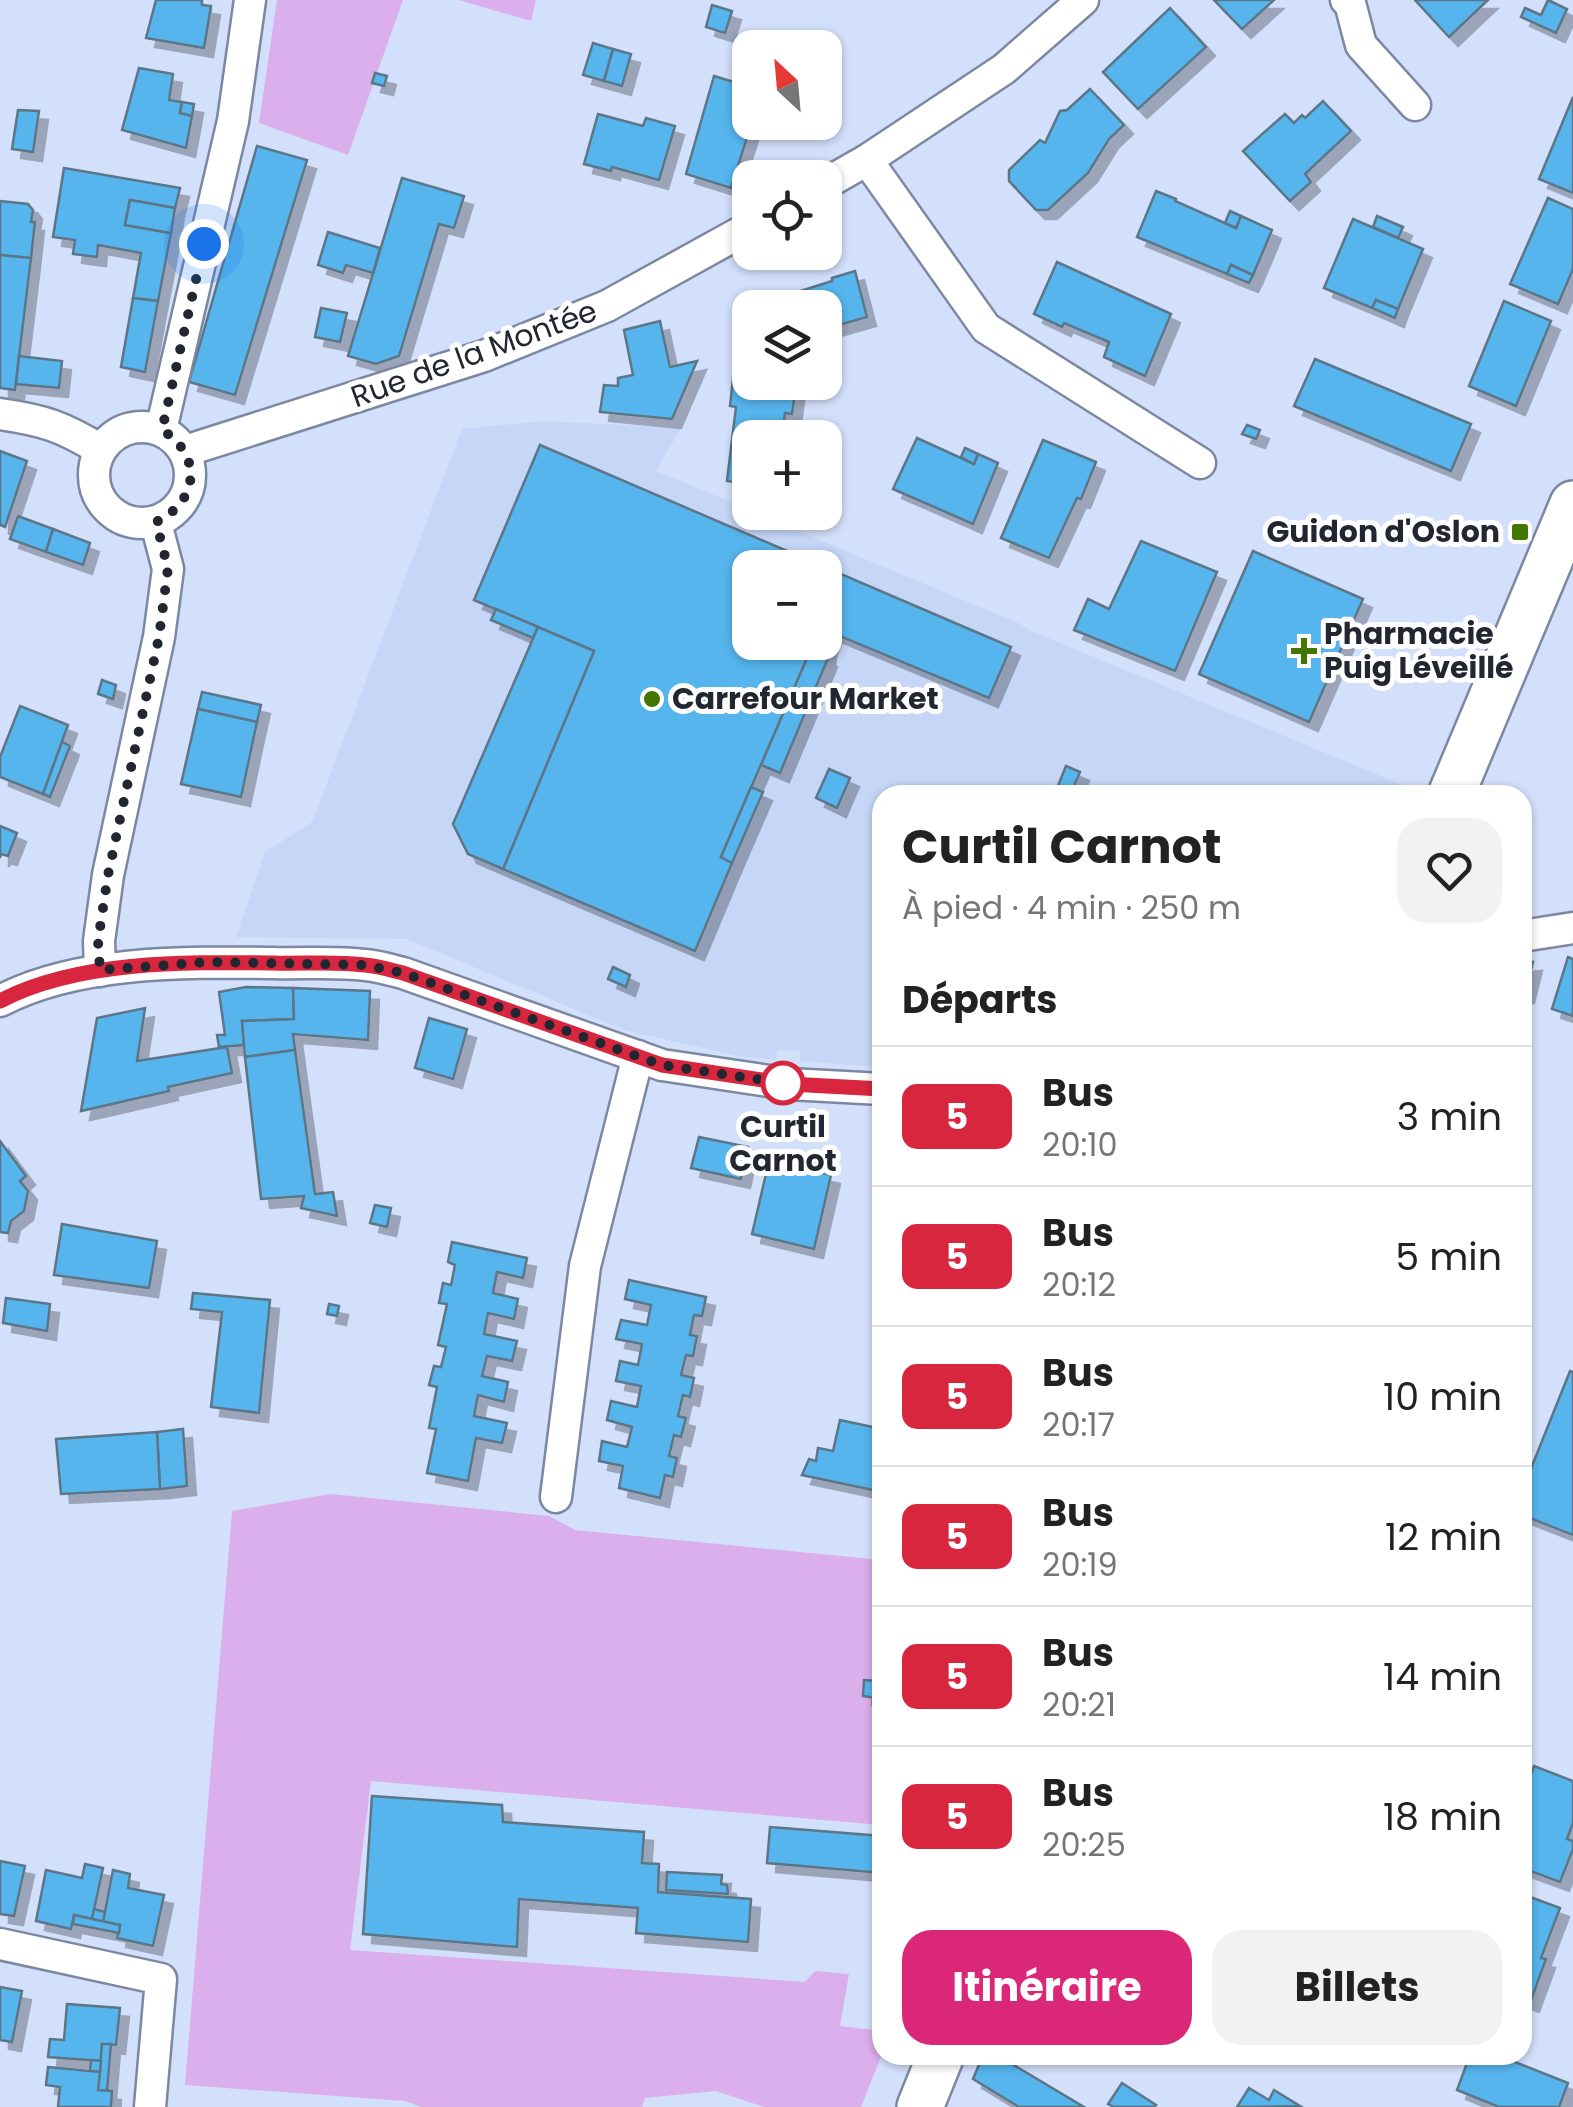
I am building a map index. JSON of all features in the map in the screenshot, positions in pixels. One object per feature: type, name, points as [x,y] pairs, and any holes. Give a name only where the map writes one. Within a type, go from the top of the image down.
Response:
[{"type":"main road","points":[[1455,785],[1573,504]]},
{"type":"main road","points":[[920,2107],[937,2065]]},
{"type":"street","points":[[162,430],[232,120],[250,0]]},
{"type":"street","points":[[842,175],[1004,69],[1083,0]]},
{"type":"street","points":[[1346,0],[1361,45],[1415,105]]},
{"type":"street","points":[[868,160],[986,328],[1200,463]]},
{"type":"street","name":"Rue de la Montée","points":[[185,451],[484,356],[607,306],[732,237]]},
{"type":"street","points":[[0,414],[32,418],[68,430],[101,450]]},
{"type":"street","points":[[134,427],[162,430],[185,451],[191,479],[188,494],[169,516],[156,522],[127,522],[114,516],[96,492],[95,464],[101,450],[121,432],[134,427]]},
{"type":"street","points":[[100,970],[98,941],[108,875],[159,637],[168,568],[156,522]]},
{"type":"street","points":[[1532,934],[1573,928]]},
{"type":"street","points":[[0,1001],[44,984],[100,970],[210,962],[365,965],[403,973],[671,1066],[789,1084],[872,1089]]},
{"type":"street","points":[[556,1497],[585,1266],[638,1056]]},
{"type":"street","points":[[0,1944],[161,1979],[150,2107]]},
{"type":"shaded area","points":[[277,0],[403,0],[348,155],[259,123]]},
{"type":"shaded area","points":[[459,0],[536,0],[531,21]]},
{"type":"shaded area","points":[[543,421],[681,428],[656,471],[732,503],[732,530],[796,530],[1403,785],[872,785],[872,1066],[800,1061],[800,1051],[778,1050],[775,1060],[738,1056],[624,1030],[407,939],[236,937],[265,852],[312,822],[462,429]]},
{"type":"shaded area","points":[[330,1494],[549,1516],[575,1530],[872,1559],[872,1824],[371,1781],[350,1950],[805,1982],[815,1971],[849,1974],[840,2026],[872,2030],[872,2065],[878,2065],[861,2107],[764,2107],[716,2091],[645,2098],[642,2107],[421,2107],[405,2101],[185,2085],[232,1511]]},
{"type":"building","points":[[156,0],[202,0],[202,5],[211,6],[204,48],[146,38]]},
{"type":"building","points":[[1214,0],[1274,0],[1242,29]]},
{"type":"building","points":[[1415,0],[1488,0],[1449,37]]},
{"type":"building","points":[[1548,0],[1567,9],[1556,33],[1521,17],[1525,8],[1541,15]]},
{"type":"building","points":[[712,5],[732,11],[725,33],[706,27]]},
{"type":"building","points":[[1170,8],[1206,47],[1138,109],[1103,72]]},
{"type":"building","points":[[593,43],[613,49],[604,81],[583,75]]},
{"type":"building","points":[[613,49],[631,54],[622,86],[604,81]]},
{"type":"building","points":[[139,68],[173,74],[169,100],[182,102],[180,113],[192,116],[186,148],[122,130]]},
{"type":"building","points":[[375,73],[387,76],[384,86],[372,83]]},
{"type":"building","points":[[714,76],[732,82],[732,140],[746,140],[740,160],[732,160],[731,188],[686,174]]},
{"type":"building","points":[[1090,89],[1124,125],[1109,139],[1088,173],[1048,210],[1036,210],[1009,181],[1009,170],[1040,140],[1045,143],[1060,111],[1067,110]]},
{"type":"building","points":[[1573,97],[1573,193],[1539,179]]},
{"type":"building","points":[[1323,101],[1351,131],[1305,174],[1311,182],[1290,201],[1243,151],[1285,114],[1294,123]]},
{"type":"building","points":[[182,102],[194,104],[192,116],[180,113]]},
{"type":"building","points":[[18,110],[39,111],[33,152],[12,149]]},
{"type":"building","points":[[598,114],[643,126],[646,118],[675,126],[659,180],[584,164]]},
{"type":"building","points":[[257,146],[307,160],[235,395],[189,382]]},
{"type":"building","points":[[64,168],[180,188],[175,208],[130,200],[125,225],[171,233],[158,301],[133,298],[141,253],[98,245],[97,257],[73,254],[75,240],[53,237]]},
{"type":"building","points":[[402,178],[464,196],[454,228],[439,224],[399,356],[376,364],[348,356]]},
{"type":"building","points":[[1156,191],[1236,228],[1241,216],[1272,230],[1253,275],[1231,265],[1227,274],[1137,237]]},
{"type":"building","points":[[1548,198],[1573,209],[1573,269],[1558,304],[1510,284]]},
{"type":"building","points":[[130,200],[175,208],[171,233],[125,225]]},
{"type":"building","points":[[0,201],[28,204],[33,210],[31,258],[0,255]]},
{"type":"building","points":[[1230,211],[1241,216],[1236,228],[1225,223]]},
{"type":"building","points":[[1377,216],[1403,227],[1398,238],[1373,227]]},
{"type":"building","points":[[1353,219],[1423,249],[1398,309],[1376,300],[1372,308],[1324,288]]},
{"type":"building","points":[[328,232],[380,248],[373,273],[346,265],[343,273],[318,265]]},
{"type":"building","points":[[0,255],[31,258],[15,390],[0,388]]},
{"type":"building","points":[[1057,262],[1171,314],[1145,376],[1104,357],[1109,342],[1034,314]]},
{"type":"building","points":[[1231,265],[1253,275],[1249,283],[1227,274]]},
{"type":"building","points":[[855,271],[867,317],[842,324],[842,290],[804,290]]},
{"type":"building","points":[[133,298],[158,301],[145,372],[121,367]]},
{"type":"building","points":[[1376,300],[1398,309],[1395,318],[1372,308]]},
{"type":"building","points":[[1504,301],[1551,321],[1516,406],[1469,386]]},
{"type":"building","points":[[321,308],[347,313],[340,342],[315,337]]},
{"type":"building","points":[[660,321],[670,367],[697,361],[672,419],[600,412],[604,385],[618,386],[618,378],[633,375],[624,330]]},
{"type":"building","points":[[19,356],[62,361],[59,388],[16,384]]},
{"type":"building","points":[[1315,359],[1471,424],[1451,471],[1294,406]]},
{"type":"building","points":[[732,387],[732,400],[794,400],[792,414],[785,413],[784,420],[734,420],[736,407],[730,406]]},
{"type":"building","points":[[1247,425],[1260,430],[1256,439],[1242,434]]},
{"type":"building","points":[[917,438],[974,464],[978,454],[998,463],[973,524],[893,489]]},
{"type":"building","points":[[732,440],[732,482],[727,481]]},
{"type":"building","points":[[1043,440],[1096,462],[1049,558],[1001,538]]},
{"type":"building","points":[[540,445],[785,550],[732,550],[732,660],[806,660],[721,857],[732,863],[695,951],[503,869],[594,651],[474,600]]},
{"type":"building","points":[[965,448],[978,454],[974,464],[961,457]]},
{"type":"building","points":[[0,451],[27,461],[5,527],[0,525]]},
{"type":"building","points":[[18,516],[53,529],[46,552],[10,539]]},
{"type":"building","points":[[53,529],[90,543],[83,565],[46,552]]},
{"type":"building","points":[[1141,541],[1217,572],[1175,671],[1074,630],[1088,599],[1109,609]]},
{"type":"building","points":[[1253,551],[1363,599],[1309,722],[1199,674]]},
{"type":"building","points":[[842,575],[1011,647],[989,698],[842,637]]},
{"type":"building","points":[[496,609],[538,627],[533,638],[491,620]]},
{"type":"building","points":[[538,627],[594,651],[503,869],[468,854],[453,824]]},
{"type":"building","points":[[806,660],[827,660],[780,773],[761,765]]},
{"type":"building","points":[[102,680],[116,685],[113,699],[98,694]]},
{"type":"building","points":[[202,692],[261,705],[257,722],[198,709]]},
{"type":"building","points":[[20,706],[68,725],[43,794],[0,777],[0,757]]},
{"type":"building","points":[[198,709],[257,722],[241,797],[181,784]]},
{"type":"building","points":[[62,742],[70,746],[50,797],[43,794]]},
{"type":"building","points":[[1066,766],[1080,772],[1074,785],[1058,785]]},
{"type":"building","points":[[829,769],[850,778],[837,808],[816,798]]},
{"type":"building","points":[[751,787],[763,792],[732,863],[721,857]]},
{"type":"building","points":[[0,826],[17,833],[8,856],[1,854],[0,858]]},
{"type":"building","points":[[1568,957],[1573,959],[1573,1016],[1552,1009]]},
{"type":"building","points":[[613,967],[630,975],[626,987],[608,979]]},
{"type":"building","points":[[246,987],[293,988],[294,1019],[242,1021],[244,1045],[219,1047],[217,1035],[225,1035],[219,992]]},
{"type":"building","points":[[293,988],[370,991],[368,1040],[293,1034],[295,1050],[245,1057],[242,1021],[294,1019]]},
{"type":"building","points":[[145,1008],[137,1061],[227,1047],[232,1073],[81,1111],[97,1018]]},
{"type":"building","points":[[429,1018],[467,1029],[453,1079],[415,1068]]},
{"type":"building","points":[[295,1050],[315,1194],[333,1192],[337,1216],[301,1208],[304,1196],[261,1199],[245,1057]]},
{"type":"building","points":[[699,1137],[748,1147],[741,1179],[691,1168]]},
{"type":"building","points":[[0,1141],[26,1176],[20,1181],[28,1191],[24,1211],[11,1221],[8,1233],[0,1232]]},
{"type":"building","points":[[769,1161],[831,1175],[814,1249],[752,1234]]},
{"type":"building","points":[[375,1205],[391,1208],[387,1227],[370,1223]]},
{"type":"building","points":[[62,1224],[157,1241],[149,1288],[54,1275]]},
{"type":"building","points":[[452,1242],[527,1258],[523,1278],[497,1272],[493,1293],[518,1299],[514,1319],[488,1313],[484,1334],[517,1341],[512,1361],[487,1356],[482,1376],[508,1382],[504,1402],[478,1395],[474,1416],[507,1423],[502,1443],[476,1438],[468,1481],[427,1473],[436,1429],[429,1428],[437,1387],[429,1385],[434,1366],[441,1367],[446,1347],[438,1345],[447,1304],[439,1303],[443,1283],[451,1285],[455,1265],[448,1262]]},
{"type":"building","points":[[629,1280],[706,1297],[702,1316],[694,1315],[690,1335],[697,1336],[693,1356],[686,1355],[681,1375],[694,1378],[690,1397],[683,1395],[678,1416],[686,1418],[681,1437],[674,1435],[669,1456],[677,1458],[673,1477],[665,1475],[660,1498],[619,1488],[623,1466],[599,1461],[602,1441],[627,1447],[632,1427],[607,1420],[611,1401],[637,1407],[641,1386],[616,1381],[620,1361],[638,1365],[642,1344],[616,1339],[621,1320],[647,1325],[651,1305],[625,1299]]},
{"type":"building","points":[[193,1293],[270,1300],[259,1413],[211,1407],[222,1312],[191,1309]]},
{"type":"building","points":[[6,1298],[50,1304],[47,1331],[3,1323]]},
{"type":"building","points":[[329,1304],[339,1306],[337,1316],[327,1314]]},
{"type":"building","points":[[1570,1371],[1573,1372],[1573,1535],[1532,1519],[1532,1466]]},
{"type":"building","points":[[840,1420],[872,1427],[872,1490],[802,1475],[809,1459],[816,1461],[818,1448],[833,1451]]},
{"type":"building","points":[[183,1429],[187,1486],[160,1489],[157,1432]]},
{"type":"building","points":[[157,1432],[160,1489],[61,1494],[56,1439]]},
{"type":"building","points":[[864,1680],[872,1681],[872,1697],[863,1696]]},
{"type":"building","points":[[1534,1766],[1573,1781],[1573,1823],[1567,1839],[1573,1841],[1573,1849],[1560,1882],[1532,1872]]},
{"type":"building","points":[[372,1796],[502,1805],[503,1822],[644,1832],[642,1863],[659,1864],[658,1892],[751,1899],[748,1942],[636,1933],[638,1908],[519,1899],[517,1947],[363,1934]]},
{"type":"building","points":[[770,1827],[872,1835],[872,1872],[767,1863]]},
{"type":"building","points":[[0,1861],[25,1866],[14,1916],[0,1914]]},
{"type":"building","points":[[85,1864],[103,1868],[92,1919],[74,1915],[71,1929],[36,1921],[46,1870],[82,1878]]},
{"type":"building","points":[[113,1870],[130,1874],[128,1888],[164,1895],[153,1946],[117,1938],[120,1925],[103,1922]]},
{"type":"building","points":[[667,1872],[722,1875],[721,1884],[727,1885],[728,1894],[666,1890]]},
{"type":"building","points":[[1532,1898],[1560,1908],[1541,1958],[1546,1959],[1532,1998]]},
{"type":"building","points":[[94,1909],[105,1912],[103,1922],[92,1919]]},
{"type":"building","points":[[74,1915],[120,1925],[119,1933],[73,1924]]},
{"type":"building","points":[[0,1987],[22,1991],[12,2042],[0,2040]]},
{"type":"building","points":[[67,2004],[120,2008],[116,2045],[102,2044],[101,2061],[48,2057],[50,2039],[64,2040]]},
{"type":"building","points":[[102,2044],[111,2044],[107,2091],[98,2090]]},
{"type":"building","points":[[91,2060],[101,2061],[100,2072],[90,2071]]},
{"type":"building","points":[[979,2065],[1014,2065],[1084,2107],[1019,2107],[973,2079]]},
{"type":"building","points":[[1466,2065],[1522,2065],[1568,2083],[1559,2107],[1499,2107],[1457,2090]]},
{"type":"building","points":[[48,2067],[100,2072],[98,2090],[112,2091],[111,2107],[58,2107],[60,2087],[46,2085]]},
{"type":"building","points":[[1122,2083],[1156,2105],[1108,2104]]},
{"type":"building","points":[[1249,2088],[1269,2100],[1274,2090],[1300,2106],[1237,2107]]},
{"type":"bus line","name":"5","points":[[0,1001],[44,984],[100,970],[210,962],[365,965],[403,973],[662,1065],[789,1084],[872,1088]]},
{"type":"place","name":"Guidon d'Oslon","points":[[1520,532]]},
{"type":"place","name":"Pharmacie Puig Léveillé","points":[[1304,651]]},
{"type":"place","name":"Carrefour Market","points":[[652,699]]},
{"type":"place","name":"Curtil Carnot","points":[[783,1083]]},
{"type":"route","points":[[204,244],[162,430],[185,451],[191,479],[180,506],[156,522],[168,568],[159,637],[108,875],[98,941],[100,970],[210,962],[365,965],[403,973],[662,1065],[789,1084],[783,1083]]}]
